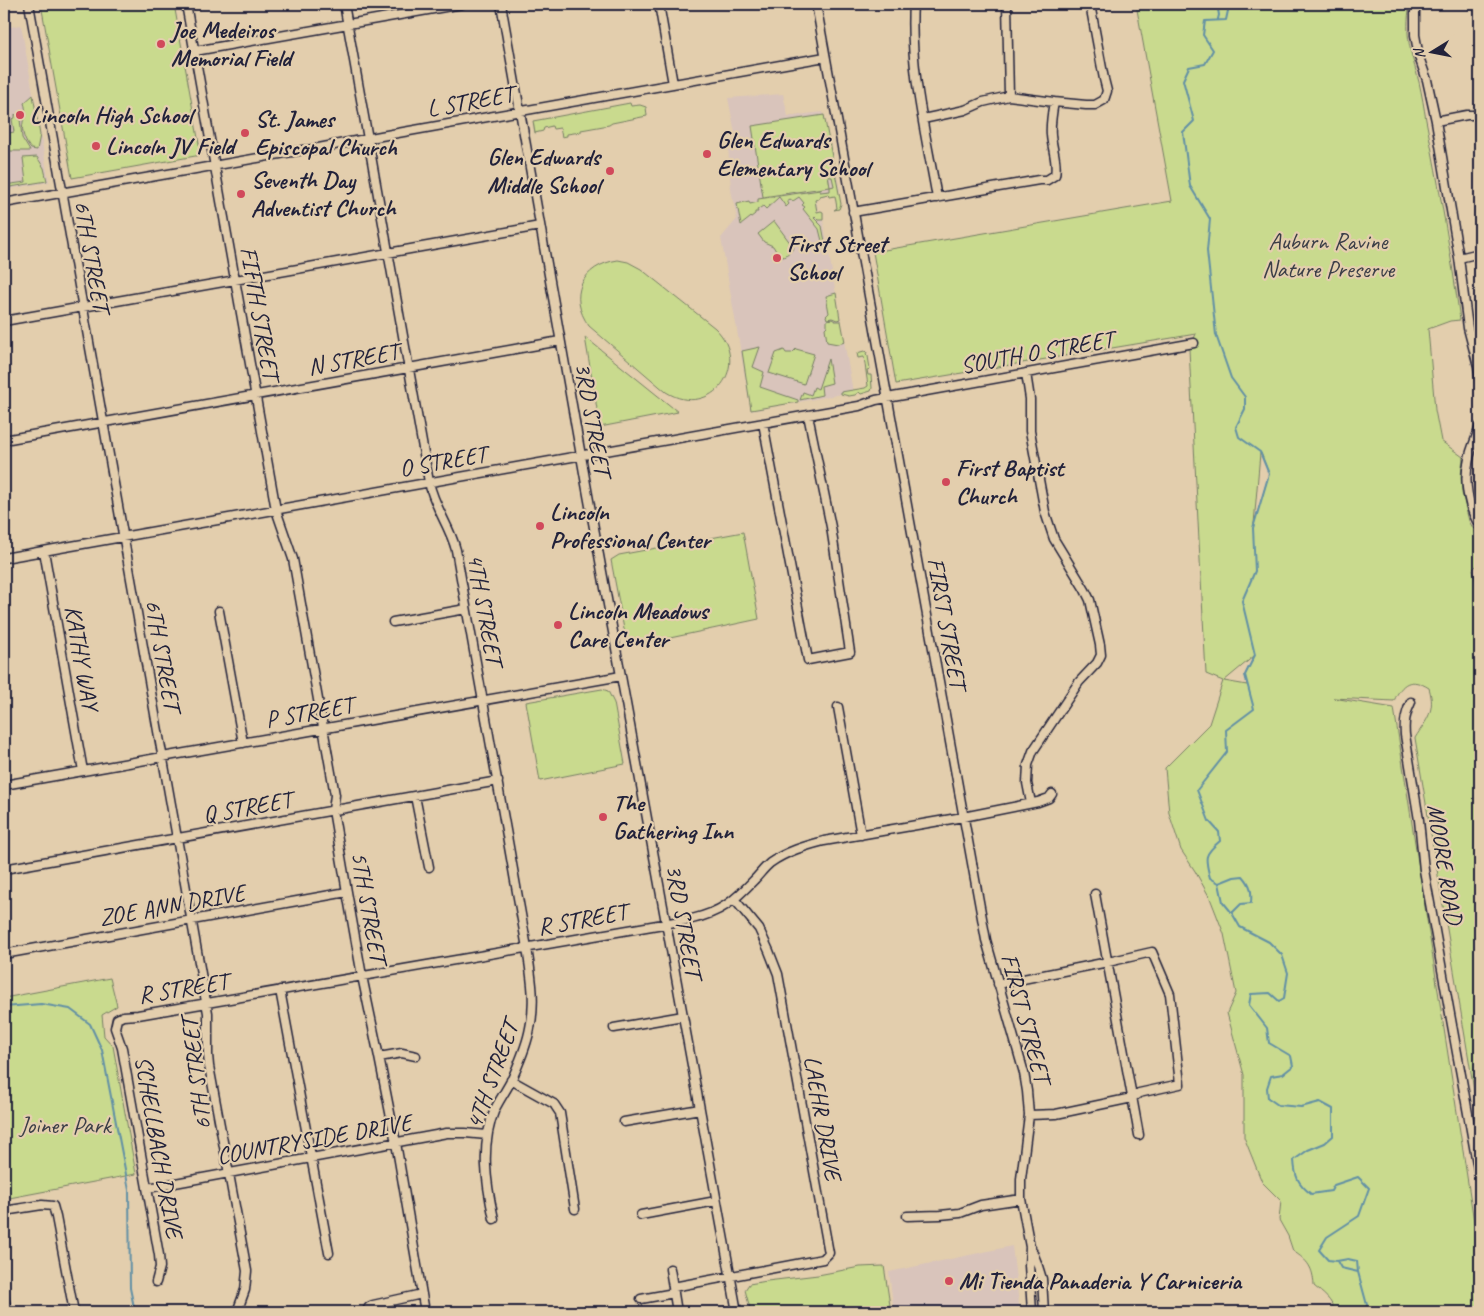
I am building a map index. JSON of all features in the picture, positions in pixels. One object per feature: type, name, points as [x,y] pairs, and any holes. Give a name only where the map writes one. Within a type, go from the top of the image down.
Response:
[{"type":"street","name":"6TH STREET","points":[[28,4],[208,1013],[209,1066],[247,1271],[245,1290],[237,1312]]},
{"type":"street","name":"FIFTH STREET","points":[[186,4],[276,510]]},
{"type":"street","name":"4TH STREET","points":[[344,4],[429,482],[435,503],[453,538],[498,781],[534,992],[530,1030],[523,1053],[511,1080],[503,1092],[487,1136],[486,1169],[494,1219]]},
{"type":"street","points":[[195,52],[462,4]]},
{"type":"street","name":"3RD STREET","points":[[501,4],[560,341],[737,1312]]},
{"type":"street","points":[[659,4],[673,84]]},
{"type":"street","name":"FIRST STREET","points":[[816,4],[986,940],[1024,1073],[1029,1115],[1021,1180],[1021,1199],[1030,1246]]},
{"type":"street","points":[[913,4],[912,42],[914,66],[937,198]]},
{"type":"street","points":[[1007,4],[1008,96]]},
{"type":"street","points":[[923,119],[960,111],[983,102],[1008,96],[1096,105],[1104,100],[1107,91],[1090,4]]},
{"type":"street","points":[[1416,4],[1415,35],[1436,121],[1459,258],[1468,328],[1478,366],[1480,382]]},
{"type":"street","name":"L STREET","points":[[4,203],[825,57]]},
{"type":"street","points":[[854,212],[1047,180],[1055,176],[1057,166],[1050,135],[1054,102]]},
{"type":"street","points":[[1436,121],[1467,115],[1480,115]]},
{"type":"street","points":[[4,321],[540,226]]},
{"type":"street","points":[[1459,258],[1480,253]]},
{"type":"street","name":"N STREET","points":[[4,440],[560,341]]},
{"type":"street","name":"SOUTH O STREET","points":[[887,398],[1194,343]]},
{"type":"street","points":[[1026,373],[1030,398],[1030,431],[1044,512],[1054,539],[1090,600],[1101,655],[1097,663],[1079,682],[1033,751],[1028,765],[1027,783],[1031,803]]},
{"type":"street","name":"O STREET","points":[[4,558],[859,406],[887,398]]},
{"type":"street","points":[[763,423],[808,660],[850,652],[831,528],[808,415]]},
{"type":"street","points":[[1480,426],[1468,459],[1466,477],[1469,501],[1480,526]]},
{"type":"street","name":"5TH STREET","points":[[276,510],[293,559],[336,795],[333,810],[347,892],[396,1143],[425,1312]]},
{"type":"street","name":"KATHY WAY","points":[[44,551],[83,771]]},
{"type":"street","points":[[393,622],[466,609]]},
{"type":"street","points":[[219,611],[243,742]]},
{"type":"street","name":"P STREET","points":[[4,785],[621,676]]},
{"type":"street","name":"MOORE ROAD","points":[[1410,702],[1404,723],[1419,820],[1424,870],[1480,1180]]},
{"type":"street","points":[[838,707],[861,835]]},
{"type":"street","name":"Q STREET","points":[[4,869],[498,781]]},
{"type":"street","name":"R STREET","points":[[117,1019],[123,1016],[138,1015],[666,924],[706,915],[721,909],[735,900],[769,864],[786,853],[804,846],[1031,803],[1044,800],[1052,794]]},
{"type":"street","points":[[415,796],[429,868]]},
{"type":"street","name":"ZOE ANN DRIVE","points":[[4,954],[347,892]]},
{"type":"street","points":[[1095,894],[1139,1135]]},
{"type":"street","name":"LAEHR DRIVE","points":[[730,1276],[822,1259],[829,1253],[778,974],[759,929],[735,900]]},
{"type":"street","points":[[998,984],[1152,952],[1170,994],[1180,1084],[1139,1092],[1132,1098],[1056,1114],[1029,1115]]},
{"type":"street","points":[[280,990],[329,1253]]},
{"type":"street","points":[[614,1028],[683,1016]]},
{"type":"street","name":"SCHELLBACH DRIVE","points":[[117,1019],[115,1028],[122,1048],[160,1255],[159,1274],[156,1282]]},
{"type":"street","points":[[380,1057],[402,1052],[416,1056]]},
{"type":"street","points":[[511,1080],[554,1104],[560,1113],[575,1209]]},
{"type":"street","points":[[624,1122],[700,1109]]},
{"type":"street","name":"COUNTRYSIDE DRIVE","points":[[148,1188],[447,1133],[465,1132],[487,1136]]},
{"type":"street","points":[[907,1216],[960,1213],[981,1205],[1021,1199]]},
{"type":"street","points":[[641,1215],[716,1201]]},
{"type":"street","points":[[4,1211],[42,1205],[53,1206],[74,1312]]},
{"type":"street","points":[[1030,1246],[1029,1265],[1032,1312]]},
{"type":"street","points":[[1030,1246],[1042,1279],[1044,1312]]},
{"type":"street","points":[[670,1269],[677,1312]]},
{"type":"street","points":[[641,1299],[730,1276]]},
{"type":"street","points":[[366,1312],[373,1305],[422,1294]]},
{"type":"street","points":[[4,1297],[6,1312]]},
{"type":"shaded area","name":"Lincoln High School","points":[[21,25],[49,182],[4,190],[4,28]]},
{"type":"shaded area","name":"First Street School","points":[[783,94],[788,116],[823,112],[840,191],[816,199],[818,212],[822,214],[853,392],[751,411],[721,238],[737,219],[731,190],[728,146],[737,143],[728,98]]},
{"type":"shaded area","points":[[1012,1246],[1020,1312],[894,1312],[889,1272]]},
{"type":"green space","points":[[41,4],[174,4],[201,155],[72,178]]},
{"type":"green space","name":"Auburn Ravine Nature Preserve","points":[[1136,4],[1410,4],[1408,15],[1409,44],[1420,87],[1436,170],[1460,320],[1450,321],[1428,329],[1435,410],[1441,441],[1463,457],[1462,493],[1469,521],[1480,540],[1480,562],[1473,569],[1480,602],[1480,1126],[1415,738],[1427,720],[1431,709],[1429,688],[1417,683],[1408,683],[1400,689],[1394,701],[1333,698],[1394,708],[1480,1260],[1480,1309],[1442,1308],[1425,1312],[1334,1312],[1330,1301],[1314,1286],[1309,1265],[1293,1251],[1288,1236],[1279,1220],[1281,1201],[1262,1182],[1244,1137],[1244,1075],[1227,1013],[1236,993],[1224,934],[1210,898],[1181,850],[1169,813],[1165,768],[1209,724],[1223,681],[1206,674],[1189,349],[1196,334],[896,384],[873,252],[1172,201]],"holes":[[[1260,453],[1269,474],[1254,524]],[[1254,656],[1245,675],[1247,685],[1224,681]]]},
{"type":"green space","points":[[33,95],[40,135],[37,150],[31,149],[29,146],[24,137],[23,129],[24,103]]},
{"type":"green space","points":[[630,103],[631,106],[640,105],[646,107],[647,116],[581,130],[581,132],[567,134],[567,136],[562,137],[560,128],[553,129],[552,126],[535,133],[533,121]]},
{"type":"green space","points":[[15,114],[20,119],[22,138],[30,151],[4,151],[4,134],[14,132],[12,119],[15,118]]},
{"type":"green space","points":[[824,115],[841,204],[839,209],[834,210],[837,208],[835,196],[829,197],[828,194],[820,196],[820,198],[815,200],[817,212],[823,212],[823,220],[814,218],[822,226],[825,242],[822,241],[819,229],[803,209],[805,207],[802,205],[804,203],[799,197],[793,201],[790,199],[787,201],[789,204],[786,207],[779,197],[766,209],[763,206],[757,210],[758,212],[755,212],[741,225],[737,204],[749,201],[750,204],[758,202],[758,199],[820,190],[820,192],[830,191],[830,187],[763,197],[752,126]],"holes":[[[828,175],[832,177],[834,186],[830,187]]]},
{"type":"green space","points":[[37,157],[44,168],[47,181],[4,188],[4,185],[26,182],[23,158]]},
{"type":"green space","points":[[774,221],[794,248],[784,257],[779,256],[773,246],[764,242],[758,234]]},
{"type":"green space","points":[[618,260],[628,262],[641,269],[715,328],[726,343],[730,358],[728,372],[722,384],[711,394],[698,399],[683,399],[666,392],[589,326],[582,315],[579,304],[579,293],[582,284],[587,275],[595,268]]},
{"type":"green space","points":[[836,293],[840,319],[827,319],[826,316],[829,313],[826,296]]},
{"type":"green space","points":[[827,320],[841,321],[845,342],[838,344],[827,342],[825,328]]},
{"type":"green space","points":[[585,337],[678,412],[600,427]]},
{"type":"green space","points":[[760,347],[753,367],[764,372],[760,387],[798,400],[798,402],[751,410],[742,351]]},
{"type":"green space","points":[[796,349],[814,354],[804,384],[769,373],[776,353],[784,350],[786,353],[792,353]]},
{"type":"green space","points":[[867,352],[868,356],[870,369],[867,370],[868,375],[871,375],[871,391],[861,394],[859,392],[849,396],[841,394],[841,392],[868,386],[864,357],[858,358],[857,353]]},
{"type":"green space","points":[[828,359],[832,383],[821,386],[822,395],[800,400],[803,392],[811,395],[814,387],[818,389]]},
{"type":"green space","points":[[743,532],[759,619],[627,645],[611,560],[619,555]]},
{"type":"green space","points":[[602,689],[608,691],[614,703],[625,764],[540,781],[526,702]]},
{"type":"green space","name":"Joiner Park","points":[[110,978],[117,1006],[102,1015],[104,1036],[113,1046],[136,1174],[4,1199],[4,998]]},
{"type":"green space","points":[[884,1266],[891,1312],[751,1312],[745,1290],[749,1284],[818,1275],[860,1267]]},
{"type":"waterway","points":[[1217,4],[1218,19]]},
{"type":"waterway","points":[[1228,4],[1226,20],[1205,21],[1203,35],[1213,50],[1205,64],[1189,67],[1183,80],[1194,121],[1183,132],[1190,186],[1210,219],[1207,251],[1216,335],[1231,378],[1245,397],[1245,409],[1236,427],[1239,437],[1260,452],[1269,474],[1253,528],[1255,571],[1242,601],[1255,655],[1245,675],[1254,709],[1226,730],[1227,752],[1197,790],[1209,821],[1219,832],[1220,841],[1208,854],[1206,861],[1210,878],[1219,883],[1223,902],[1240,927],[1269,942],[1282,955],[1288,973],[1284,998],[1279,1001],[1270,993],[1251,994],[1249,1005],[1267,1028],[1269,1043],[1291,1056],[1293,1066],[1283,1074],[1271,1076],[1267,1088],[1268,1098],[1278,1105],[1301,1107],[1320,1102],[1333,1109],[1333,1136],[1325,1143],[1308,1150],[1294,1160],[1298,1179],[1311,1194],[1331,1191],[1334,1185],[1358,1177],[1369,1188],[1359,1216],[1327,1237],[1319,1250],[1328,1260],[1337,1261],[1341,1268],[1358,1272],[1367,1305],[1364,1312]]},
{"type":"waterway","points":[[1219,883],[1234,877],[1243,876],[1248,882],[1251,892],[1251,903],[1241,904],[1232,913]]},
{"type":"waterway","points":[[4,1007],[41,1004],[70,1009],[90,1024],[102,1050],[129,1190],[130,1288],[135,1312]]},
{"type":"waterway","points":[[1337,1261],[1348,1259],[1357,1261],[1358,1272]]},
{"type":"place","name":"Joe Medeiros Memorial Field","points":[[161,44]]},
{"type":"place","name":"Lincoln High School","points":[[20,115]]},
{"type":"place","name":"St. James Episcopal Church","points":[[245,133]]},
{"type":"place","name":"Lincoln JV Field","points":[[96,146]]},
{"type":"place","name":"Glen Edwards Elementary School","points":[[707,154]]},
{"type":"place","name":"Glen Edwards Middle School","points":[[610,171]]},
{"type":"place","name":"Seventh Day Adventist Church","points":[[241,194]]},
{"type":"place","name":"First Street School","points":[[777,258]]},
{"type":"place","name":"First Baptist Church","points":[[946,482]]},
{"type":"place","name":"Lincoln Professional Center","points":[[540,526]]},
{"type":"place","name":"Lincoln Meadows Care Center","points":[[558,625]]},
{"type":"place","name":"The Gathering Inn","points":[[603,817]]},
{"type":"place","name":"Mi Tienda Panaderia Y Carniceria","points":[[949,1281]]}]
